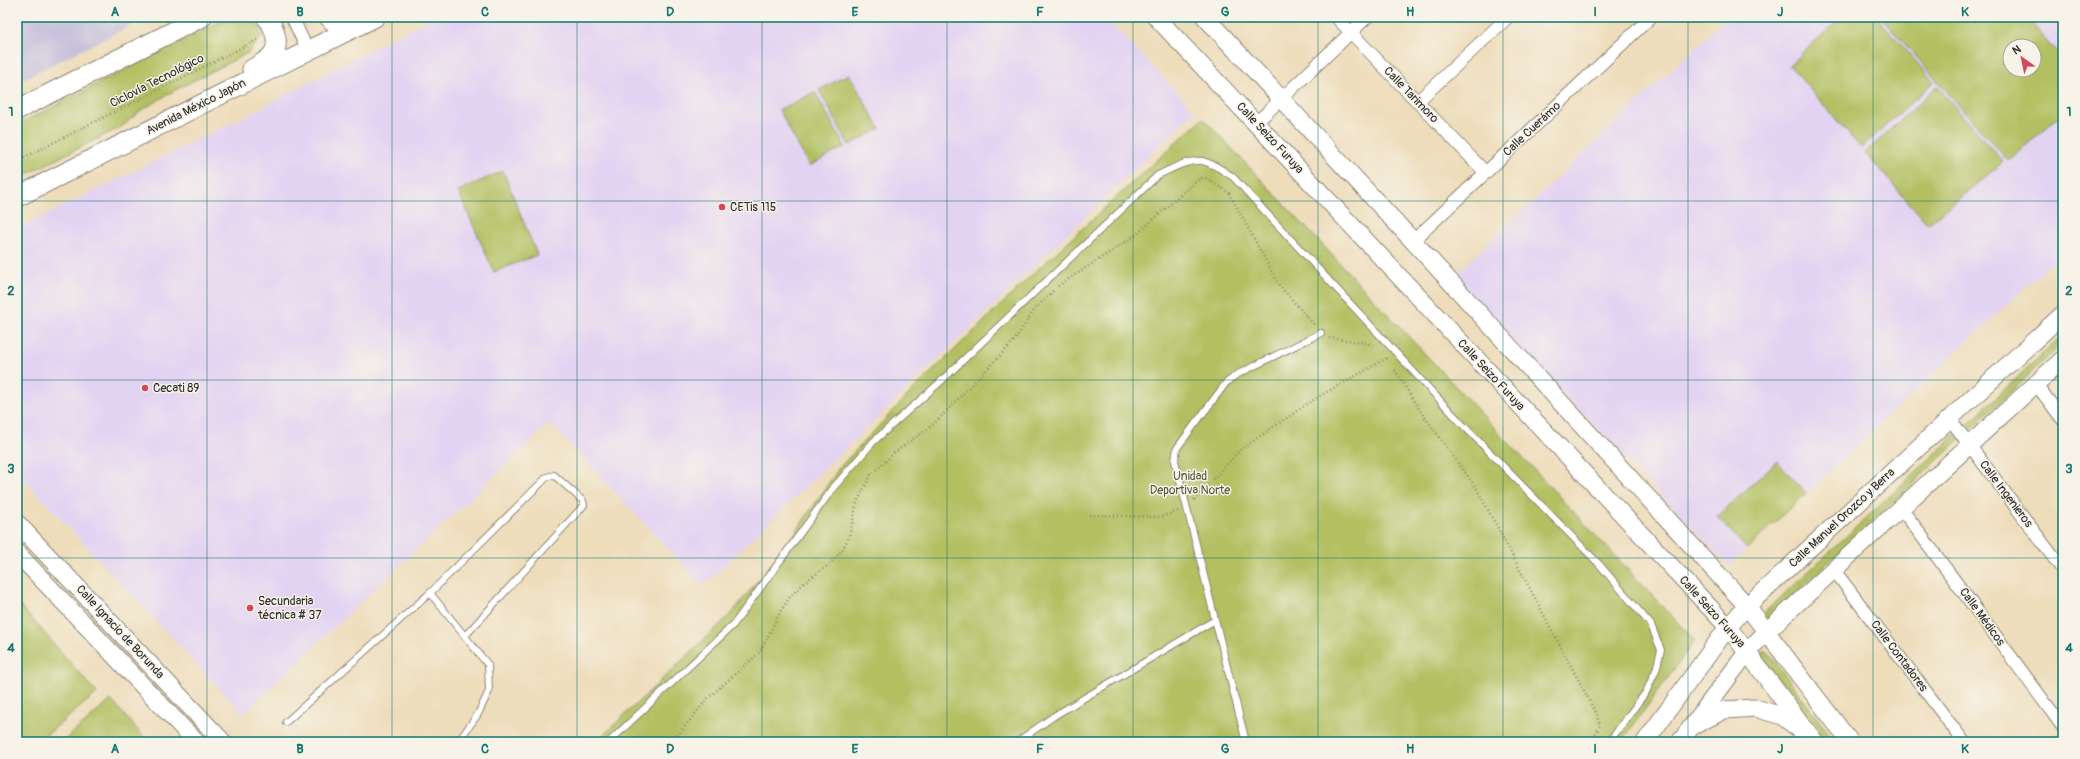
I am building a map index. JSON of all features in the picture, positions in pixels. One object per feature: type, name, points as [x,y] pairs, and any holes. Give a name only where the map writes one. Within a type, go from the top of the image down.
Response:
[{"type":"main road","points":[[17,110],[202,17]]},
{"type":"main road","points":[[329,17],[336,24],[357,26]]},
{"type":"main road","name":"Avenida México Japón","points":[[17,197],[375,17]]},
{"type":"main road","points":[[141,134],[180,103],[262,63],[274,52],[276,36],[270,25]]},
{"type":"street","points":[[292,17],[308,51]]},
{"type":"street","points":[[322,17],[334,38]]},
{"type":"street","name":"Calle Seizo Furuya","points":[[1156,17],[1728,627],[1748,651],[1815,741]]},
{"type":"street","points":[[1205,17],[1413,241],[1747,606],[1850,742]]},
{"type":"street","name":"Calle Tarimoro","points":[[1336,17],[1486,173]]},
{"type":"street","points":[[1256,123],[1368,17]]},
{"type":"street","points":[[1417,102],[1508,17]]},
{"type":"street","name":"Calle Cuerámo","points":[[1413,241],[1651,17]]},
{"type":"street","name":"Calle Manuel Orozco y Berra","points":[[1645,742],[1728,627],[1747,606],[2063,314]]},
{"type":"street","points":[[1680,742],[1748,651],[1767,631],[2063,359]]},
{"type":"street","points":[[2036,384],[2063,420]]},
{"type":"street","name":"Calle Ingenieros","points":[[1950,419],[2063,570]]},
{"type":"street","name":"Calle Médicos","points":[[1901,508],[2063,727]]},
{"type":"street","name":"Calle Ignacio de Borunda","points":[[17,523],[223,742]]},
{"type":"street","name":"Calle Ignacio de Borunda","points":[[17,553],[196,742]]},
{"type":"street","name":"Calle Contadores","points":[[1834,570],[1964,742]]},
{"type":"street","points":[[1690,728],[1724,710],[1755,708],[1782,716],[1815,741]]},
{"type":"lane","points":[[609,742],[734,624],[834,487],[874,441],[938,384],[1158,175],[1183,165],[1202,161],[1217,167],[1233,177],[1462,424],[1599,564],[1651,625],[1661,650],[1656,670],[1646,692],[1609,742]]},
{"type":"lane","points":[[1246,742],[1175,461],[1177,448],[1226,382],[1236,375],[1321,333]]},
{"type":"lane","points":[[286,722],[430,593],[547,477],[554,475],[583,501],[584,505],[465,636]]},
{"type":"lane","points":[[430,593],[488,665],[489,691],[478,714],[458,742]]},
{"type":"lane","points":[[1017,742],[1054,716],[1215,620]]},
{"type":"path","name":"Ciclovía Tecnológico","points":[[17,161],[270,25]]},
{"type":"path","points":[[672,742],[708,698],[760,652],[780,612],[790,597],[806,581],[830,564],[842,550],[849,537],[857,502],[871,475],[894,452],[934,424],[967,391],[1014,341],[1035,309],[1059,286],[1136,235],[1201,178],[1208,179],[1229,193],[1279,285],[1306,318],[1321,333],[1331,339],[1362,342],[1375,346],[1379,350]]},
{"type":"path","points":[[1090,515],[1161,517],[1187,508],[1240,450],[1313,400],[1388,357],[1395,351]]},
{"type":"path","points":[[1383,354],[1388,357],[1421,412],[1477,489],[1597,715],[1600,726],[1590,742]]},
{"type":"shaded area","points":[[17,17],[148,17],[17,82]]},
{"type":"shaded area","name":"CETis 115","points":[[433,17],[1105,17],[1195,111],[703,586],[550,423],[243,714],[17,472],[17,229],[258,110]]},
{"type":"shaded area","points":[[1728,17],[2050,17],[2063,32],[2063,252],[1729,566],[1452,278]]},
{"type":"green space","points":[[229,17],[249,17],[259,27],[262,37],[248,53],[177,89],[140,111],[123,126],[17,179],[17,125]]},
{"type":"green space","points":[[1842,17],[1877,17],[1934,82],[1861,148],[1789,65]]},
{"type":"green space","points":[[1881,17],[2026,17],[2063,59],[2063,113],[2008,161]]},
{"type":"green space","points":[[849,74],[880,129],[849,145],[819,90]]},
{"type":"green space","points":[[1937,86],[2003,162],[1928,224],[1865,153]]},
{"type":"green space","points":[[815,92],[845,147],[809,166],[779,110]]},
{"type":"green space","name":"Unidad Deportiva Norte","points":[[1203,118],[1695,641],[1621,742],[596,742],[732,613],[789,542],[839,468],[912,391],[1037,270]]},
{"type":"green space","points":[[503,171],[537,255],[494,272],[458,191]]},
{"type":"green space","points":[[2063,335],[2063,343],[1766,621],[1762,616],[1766,611]]},
{"type":"green space","points":[[1777,461],[1806,493],[1747,549],[1717,517]]},
{"type":"green space","points":[[17,602],[97,693],[38,742],[17,742]]},
{"type":"green space","points":[[1762,651],[1767,651],[1835,742],[1825,742],[1762,657]]},
{"type":"green space","points":[[111,700],[148,742],[62,742]]},
{"type":"place","name":"CETis 115","points":[[722,207]]},
{"type":"place","name":"Cecati 89","points":[[145,388]]},
{"type":"place","name":"Secundaria técnica # 37","points":[[250,608]]}]
